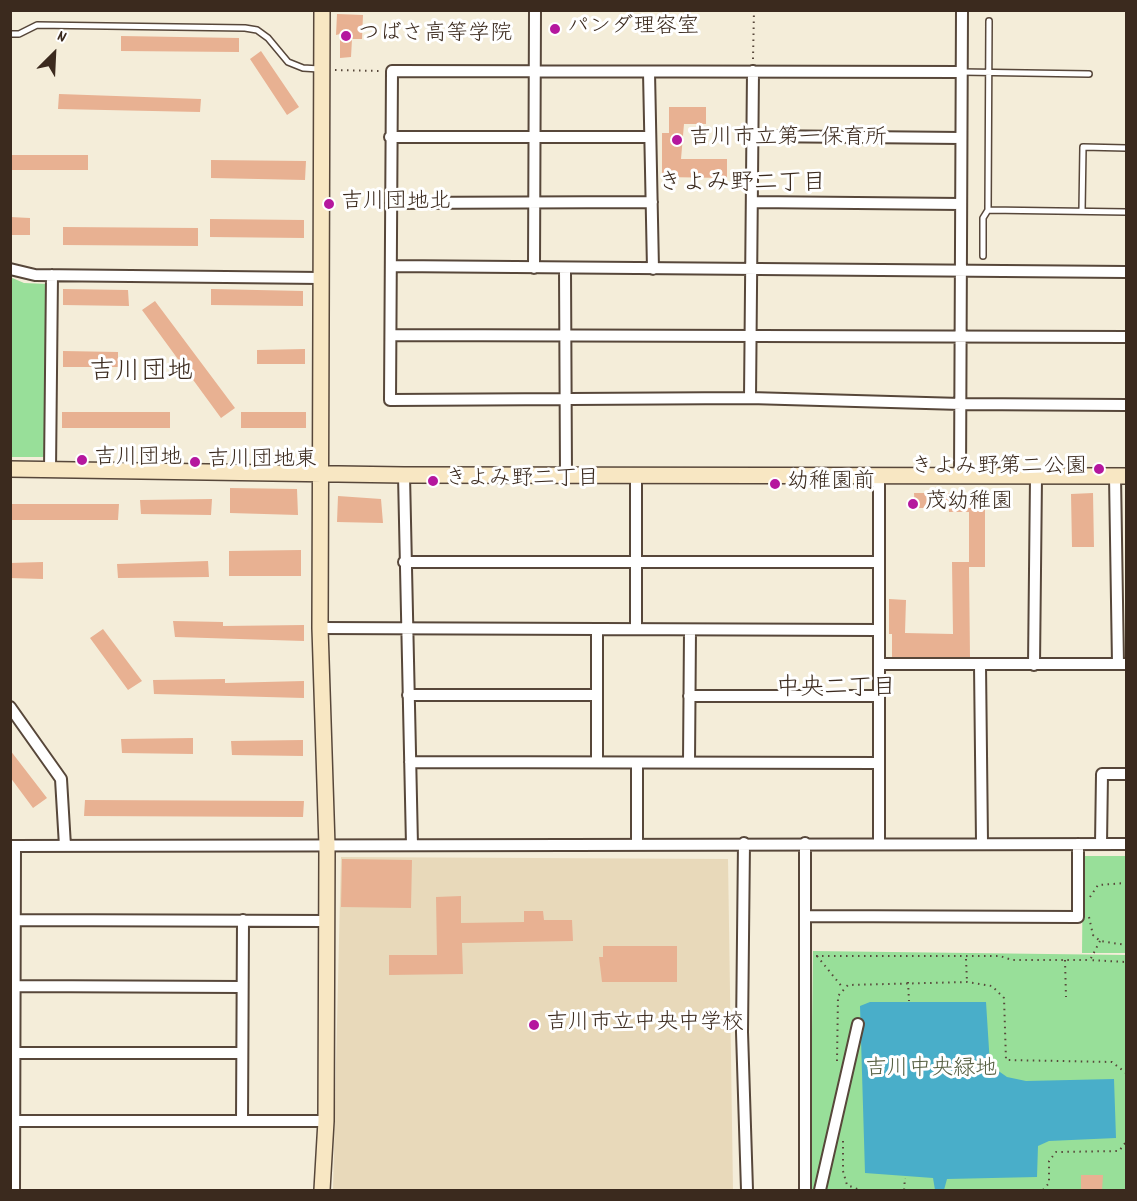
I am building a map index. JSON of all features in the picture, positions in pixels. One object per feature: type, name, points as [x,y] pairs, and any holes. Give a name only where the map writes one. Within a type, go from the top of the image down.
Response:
[{"type":"street","points":[[322,10],[320,628],[327,846],[326,1121],[322,1191]]},
{"type":"street","points":[[534,268],[535,10]]},
{"type":"street","points":[[960,477],[962,10]]},
{"type":"street","points":[[962,72],[392,71],[390,400],[750,398],[961,404],[1126,405]]},
{"type":"street","points":[[750,398],[753,71]]},
{"type":"street","points":[[649,72],[653,269]]},
{"type":"street","points":[[753,136],[961,138]]},
{"type":"street","points":[[390,137],[650,137]]},
{"type":"street","points":[[391,203],[652,202]]},
{"type":"street","points":[[752,202],[961,204]]},
{"type":"street","points":[[392,266],[752,271],[1126,272]]},
{"type":"street","points":[[565,268],[566,476]]},
{"type":"street","points":[[10,269],[35,275],[321,278]]},
{"type":"street","points":[[50,470],[52,275]]},
{"type":"street","points":[[390,335],[1126,337]]},
{"type":"street","points":[[10,470],[566,476],[1121,476],[1122,664],[880,664]]},
{"type":"street","points":[[404,475],[404,562],[412,845]]},
{"type":"street","points":[[636,476],[636,629]]},
{"type":"street","points":[[879,476],[879,843]]},
{"type":"street","points":[[1034,665],[1036,477]]},
{"type":"street","points":[[404,562],[879,562]]},
{"type":"street","points":[[320,628],[879,630]]},
{"type":"street","points":[[597,630],[597,762]]},
{"type":"street","points":[[689,762],[690,630]]},
{"type":"street","points":[[980,664],[982,842]]},
{"type":"street","points":[[408,695],[597,695]]},
{"type":"street","points":[[689,696],[878,696]]},
{"type":"street","points":[[10,707],[61,779],[65,846]]},
{"type":"street","points":[[410,762],[879,763]]},
{"type":"street","points":[[637,763],[637,843]]},
{"type":"street","points":[[1101,844],[1102,774],[1126,774]]},
{"type":"street","points":[[14,1191],[13,846],[982,842],[1126,844]]},
{"type":"street","points":[[744,843],[742,1032],[747,1191]]},
{"type":"street","points":[[805,843],[805,1191]]},
{"type":"street","points":[[805,916],[1078,917],[1078,844]]},
{"type":"street","points":[[15,920],[327,921]]},
{"type":"street","points":[[242,1121],[243,920]]},
{"type":"street","points":[[14,986],[243,987]]},
{"type":"street","points":[[820,1191],[858,1024]]},
{"type":"street","points":[[14,1053],[242,1053]]},
{"type":"street","points":[[12,1121],[326,1121]]},
{"type":"lane","points":[[983,256],[983,218],[988,210],[989,21]]},
{"type":"lane","points":[[10,34],[19,34],[37,25],[245,28],[257,30],[268,38],[288,62],[303,68],[321,69]]},
{"type":"lane","points":[[962,72],[1089,74]]},
{"type":"lane","points":[[1082,211],[1083,147],[1126,148]]},
{"type":"lane","points":[[988,210],[1126,212]]},
{"type":"path","points":[[753,71],[754,10]]},
{"type":"path","points":[[321,69],[392,71]]},
{"type":"path","points":[[1126,883],[1098,885],[1090,896],[1089,918],[1094,935],[1100,941],[1126,945]]},
{"type":"path","points":[[1090,960],[1100,941]]},
{"type":"path","points":[[804,956],[1000,956],[1012,960],[1126,962]]},
{"type":"path","points":[[817,956],[843,988]]},
{"type":"path","points":[[966,958],[967,982]]},
{"type":"path","points":[[1065,960],[1066,997]]},
{"type":"path","points":[[908,982],[909,1001]]},
{"type":"path","points":[[936,984],[967,982],[992,986],[1004,998],[1006,1060],[1112,1062],[1126,1073]]},
{"type":"path","points":[[843,1139],[843,1171],[847,1185],[860,1191]]},
{"type":"path","points":[[1044,1191],[1049,1183],[1049,1161],[1056,1152],[1119,1151],[1126,1142]]},
{"type":"path","points":[[904,1191],[905,1178]]},
{"type":"path","points":[[925,1191],[947,1189],[992,1191]]},
{"type":"shaded area","name":"吉川市立中央中学校","points":[[341,857],[728,859],[733,1190],[333,1190]]},
{"type":"green space","points":[[10,277],[24,283],[48,284],[47,457],[11,457]]},
{"type":"green space","points":[[1083,856],[1126,856],[1126,953],[1082,953]]},
{"type":"green space","name":"吉川中央緑地","points":[[813,951],[1126,955],[1126,1190],[810,1190]]},
{"type":"water","points":[[870,1002],[986,1002],[990,1065],[1007,1077],[1026,1081],[1114,1079],[1116,1138],[1049,1141],[1038,1146],[1037,1177],[947,1179],[944,1190],[935,1190],[933,1178],[865,1173],[860,1006]]},
{"type":"building","points":[[337,14],[363,15],[362,39],[352,39],[351,57],[340,58],[340,34],[336,35]]},
{"type":"building","points":[[121,36],[239,38],[239,52],[121,51]]},
{"type":"building","points":[[261,51],[299,107],[287,115],[250,59]]},
{"type":"building","points":[[59,94],[201,99],[200,112],[58,109]]},
{"type":"building","points":[[669,107],[706,107],[706,124],[684,124],[681,159],[727,159],[727,178],[662,177],[662,133],[669,133]]},
{"type":"building","points":[[10,155],[88,155],[88,170],[10,170]]},
{"type":"building","points":[[211,160],[306,161],[305,180],[211,178]]},
{"type":"building","points":[[10,217],[30,218],[30,235],[10,235]]},
{"type":"building","points":[[210,219],[304,220],[304,238],[210,237]]},
{"type":"building","points":[[63,227],[198,228],[198,246],[63,245]]},
{"type":"building","points":[[63,289],[128,290],[129,306],[63,305]]},
{"type":"building","points":[[211,289],[303,291],[303,306],[211,305]]},
{"type":"building","points":[[155,301],[235,408],[221,418],[142,310]]},
{"type":"building","points":[[305,349],[305,364],[257,364],[257,350]]},
{"type":"building","points":[[63,351],[118,352],[118,367],[63,367]]},
{"type":"building","points":[[62,412],[170,412],[170,428],[62,428]]},
{"type":"building","points":[[241,412],[306,412],[306,428],[241,428]]},
{"type":"building","points":[[230,488],[297,489],[298,515],[230,513]]},
{"type":"building","points":[[914,493],[985,493],[985,567],[969,567],[970,657],[892,657],[892,634],[889,634],[889,599],[906,600],[905,633],[953,634],[952,562],[969,562],[969,512],[949,512],[949,508],[915,508]]},
{"type":"building","points":[[1093,493],[1094,547],[1072,547],[1071,494]]},
{"type":"building","points":[[338,496],[381,499],[383,523],[337,522]]},
{"type":"building","points":[[212,499],[211,515],[141,514],[140,500]]},
{"type":"building","points":[[10,504],[119,504],[118,520],[10,520]]},
{"type":"building","points":[[301,550],[301,576],[229,576],[229,551]]},
{"type":"building","points":[[208,561],[209,577],[118,578],[117,564]]},
{"type":"building","points":[[43,562],[43,579],[10,578],[10,563]]},
{"type":"building","points":[[173,621],[223,622],[223,626],[304,625],[304,641],[175,637]]},
{"type":"building","points":[[103,629],[142,681],[128,690],[90,638]]},
{"type":"building","points":[[225,679],[225,683],[304,681],[304,698],[154,694],[153,680]]},
{"type":"building","points":[[193,738],[193,754],[122,753],[121,739]]},
{"type":"building","points":[[303,740],[303,756],[232,755],[231,741]]},
{"type":"building","points":[[10,750],[47,798],[33,808],[10,777]]},
{"type":"building","points":[[85,800],[304,801],[303,817],[84,816]]},
{"type":"building","points":[[342,859],[412,860],[411,908],[341,907]]},
{"type":"building","points":[[461,896],[461,923],[524,922],[524,911],[543,911],[544,920],[572,920],[573,941],[462,943],[463,974],[389,975],[389,955],[437,955],[436,897]]},
{"type":"building","points":[[603,946],[677,946],[677,982],[602,982],[599,957],[603,957]]},
{"type":"building","points":[[1081,1175],[1103,1175],[1102,1191],[1081,1191]]},
{"type":"place","name":"パンダ理容室","points":[[555,29]]},
{"type":"place","name":"つばさ高等学院","points":[[346,36]]},
{"type":"place","name":"吉川市立第一保育所","points":[[677,140]]},
{"type":"place","name":"吉川団地北","points":[[329,204]]},
{"type":"place","name":"吉川団地","points":[[82,460]]},
{"type":"place","name":"吉川団地東","points":[[195,462]]},
{"type":"place","name":"きよみ野第二公園","points":[[1099,469]]},
{"type":"place","name":"きよみ野二丁目","points":[[433,481]]},
{"type":"place","name":"幼稚園前","points":[[775,484]]},
{"type":"place","name":"茂幼稚園","points":[[913,504]]},
{"type":"place","name":"吉川市立中央中学校","points":[[534,1025]]},
{"type":"district","name":"きよみ野二丁目","points":[[742,186]]},
{"type":"district","name":"吉川団地","points":[[141,374]]},
{"type":"district","name":"中央二丁目","points":[[836,691]]}]
